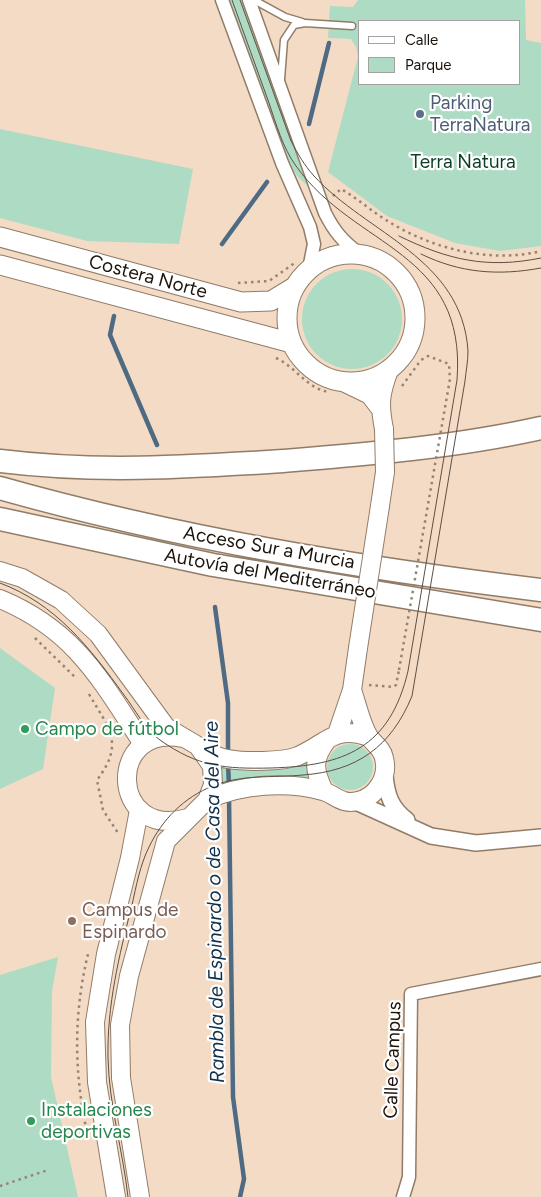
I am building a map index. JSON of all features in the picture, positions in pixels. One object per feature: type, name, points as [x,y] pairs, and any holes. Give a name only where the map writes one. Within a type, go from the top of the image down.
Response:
[{"type":"highway","points":[[0,460],[97,469],[237,464],[428,448],[541,428]]},
{"type":"highway","name":"Acceso Sur a Murcia","points":[[0,488],[196,536],[328,560],[541,590]]},
{"type":"highway","name":"Autovía del Mediterráneo","points":[[0,518],[213,565],[541,620]]},
{"type":"main road","name":"Costera Norte","points":[[0,237],[241,302],[272,301],[294,287]]},
{"type":"main road","name":"Costera Norte","points":[[360,254],[379,260],[395,271],[404,281],[414,305],[414,331],[404,355],[389,370],[375,378],[340,387],[312,369],[300,357],[292,343],[287,324],[288,306],[304,262],[360,254]]},
{"type":"main road","name":"Costera Norte","points":[[0,265],[292,343]]},
{"type":"main road","points":[[324,791],[315,772],[318,752],[332,736],[353,686],[385,472],[384,429],[380,400],[389,370]]},
{"type":"main road","points":[[340,387],[370,395],[380,400]]},
{"type":"main road","points":[[0,571],[22,578],[61,600],[98,634],[166,726],[191,742],[226,760],[262,760],[296,756],[332,736],[352,731],[369,737],[380,747],[384,758],[384,776],[376,791],[369,797],[356,802],[339,801],[324,791],[294,786],[261,786],[226,791],[207,800]]},
{"type":"main road","points":[[0,598],[25,609],[63,636],[108,689],[143,744]]},
{"type":"main road","points":[[353,686],[369,737]]},
{"type":"main road","points":[[170,736],[191,742],[212,766],[213,786],[207,800],[198,812],[174,823],[151,819],[139,810],[130,798],[126,783],[127,769],[133,755],[143,744],[170,736]]},
{"type":"main road","points":[[116,1197],[97,1082],[95,1022],[106,954],[130,858],[139,810]]},
{"type":"main road","points":[[140,1197],[121,1078],[120,1025],[129,976],[166,841],[188,818]]},
{"type":"street","points":[[222,0],[282,162],[310,227],[314,244],[304,262]]},
{"type":"street","points":[[249,0],[333,230],[341,240],[360,254]]},
{"type":"street","points":[[384,776],[386,794],[396,812],[431,836]]},
{"type":"street","points":[[356,802],[431,836],[476,843],[541,837]]},
{"type":"street","name":"Calle Campus","points":[[403,1197],[409,1177],[411,994],[541,969]]},
{"type":"lane","points":[[254,0],[285,17],[305,23],[352,26]]},
{"type":"lane","points":[[281,89],[284,40],[294,25],[305,23]]},
{"type":"path","points":[[321,201],[335,195],[341,189],[386,220],[458,252],[498,257],[541,251]]},
{"type":"path","points":[[228,299],[232,282],[269,281],[296,262],[304,262]]},
{"type":"path","points":[[272,356],[285,362],[301,378],[320,390],[340,387]]},
{"type":"path","points":[[353,686],[393,687],[398,680],[450,379],[449,364],[428,356],[421,360],[394,394],[380,400]]},
{"type":"path","points":[[30,634],[83,684]]},
{"type":"path","points":[[87,692],[110,731],[112,751],[109,764],[97,780]]},
{"type":"path","points":[[0,1186],[48,1170]]},
{"type":"green space","points":[[227,0],[245,0],[312,190],[298,177],[286,160]]},
{"type":"green space","name":"Terra Natura","points":[[358,0],[525,0],[526,40],[541,43],[541,246],[500,251],[455,243],[387,216],[328,172],[358,57],[356,47],[351,39],[328,38],[330,6],[353,7]]},
{"type":"green space","points":[[0,129],[193,169],[179,244],[87,241],[0,218]]},
{"type":"green space","points":[[352,269],[362,270],[380,277],[394,291],[401,309],[401,329],[394,347],[380,361],[362,368],[352,369],[342,368],[324,361],[310,347],[303,329],[302,319],[303,309],[310,291],[324,277],[342,270]]},
{"type":"green space","name":"Campo de fútbol","points":[[0,648],[55,688],[43,769],[0,789]]},
{"type":"green space","points":[[350,744],[363,748],[369,754],[373,767],[369,780],[363,786],[350,790],[337,786],[331,780],[327,767],[331,754],[337,748]]},
{"type":"green space","points":[[307,760],[308,781],[217,789],[216,762]]},
{"type":"green space","name":"Instalaciones deportivas","points":[[58,957],[52,991],[51,1077],[78,1197],[0,1197],[0,975]]},
{"type":"waterway","name":"Rambla de Espinardo o de Casa del Aire","points":[[309,124],[329,43]]},
{"type":"waterway","name":"Rambla de Espinardo o de Casa del Aire","points":[[222,244],[267,182]]},
{"type":"waterway","name":"Rambla de Espinardo o de Casa del Aire","points":[[114,316],[110,335],[157,445]]},
{"type":"waterway","name":"Rambla de Espinardo o de Casa del Aire","points":[[215,607],[228,703],[228,754]]},
{"type":"waterway","name":"Rambla de Espinardo o de Casa del Aire","points":[[228,762],[229,787]]},
{"type":"waterway","name":"Rambla de Espinardo o de Casa del Aire","points":[[229,797],[233,1097],[244,1179],[240,1197]]},
{"type":"tram line","points":[[0,583],[20,592],[55,615],[85,644],[155,736],[174,749],[200,761],[226,767],[271,768],[321,763],[342,757],[360,748],[376,735],[389,718],[400,697],[408,671],[457,380],[455,337],[444,303],[426,277],[402,255],[347,216],[320,194],[296,166],[280,136],[232,0]]},
{"type":"tram line","points":[[128,1197],[113,1111],[109,1076],[108,1038],[118,962],[146,854],[154,837],[167,819],[183,803],[202,791],[224,782],[257,777],[322,773],[356,762],[383,742],[404,714],[412,696],[468,358],[462,319],[449,293],[431,270],[409,250],[336,196],[314,176],[301,159],[291,141],[240,0]]},
{"type":"tram line","points":[[399,236],[434,251],[468,260],[503,263],[541,258]]},
{"type":"tram line","points":[[421,254],[450,265],[480,271],[510,272],[541,268]]},
{"type":"place","name":"Parking TerraNatura","points":[[420,114]]},
{"type":"place","name":"Campo de fútbol","points":[[25,729]]},
{"type":"place","name":"Campus de Espinardo","points":[[72,921]]},
{"type":"place","name":"Instalaciones deportivas","points":[[31,1121]]}]
